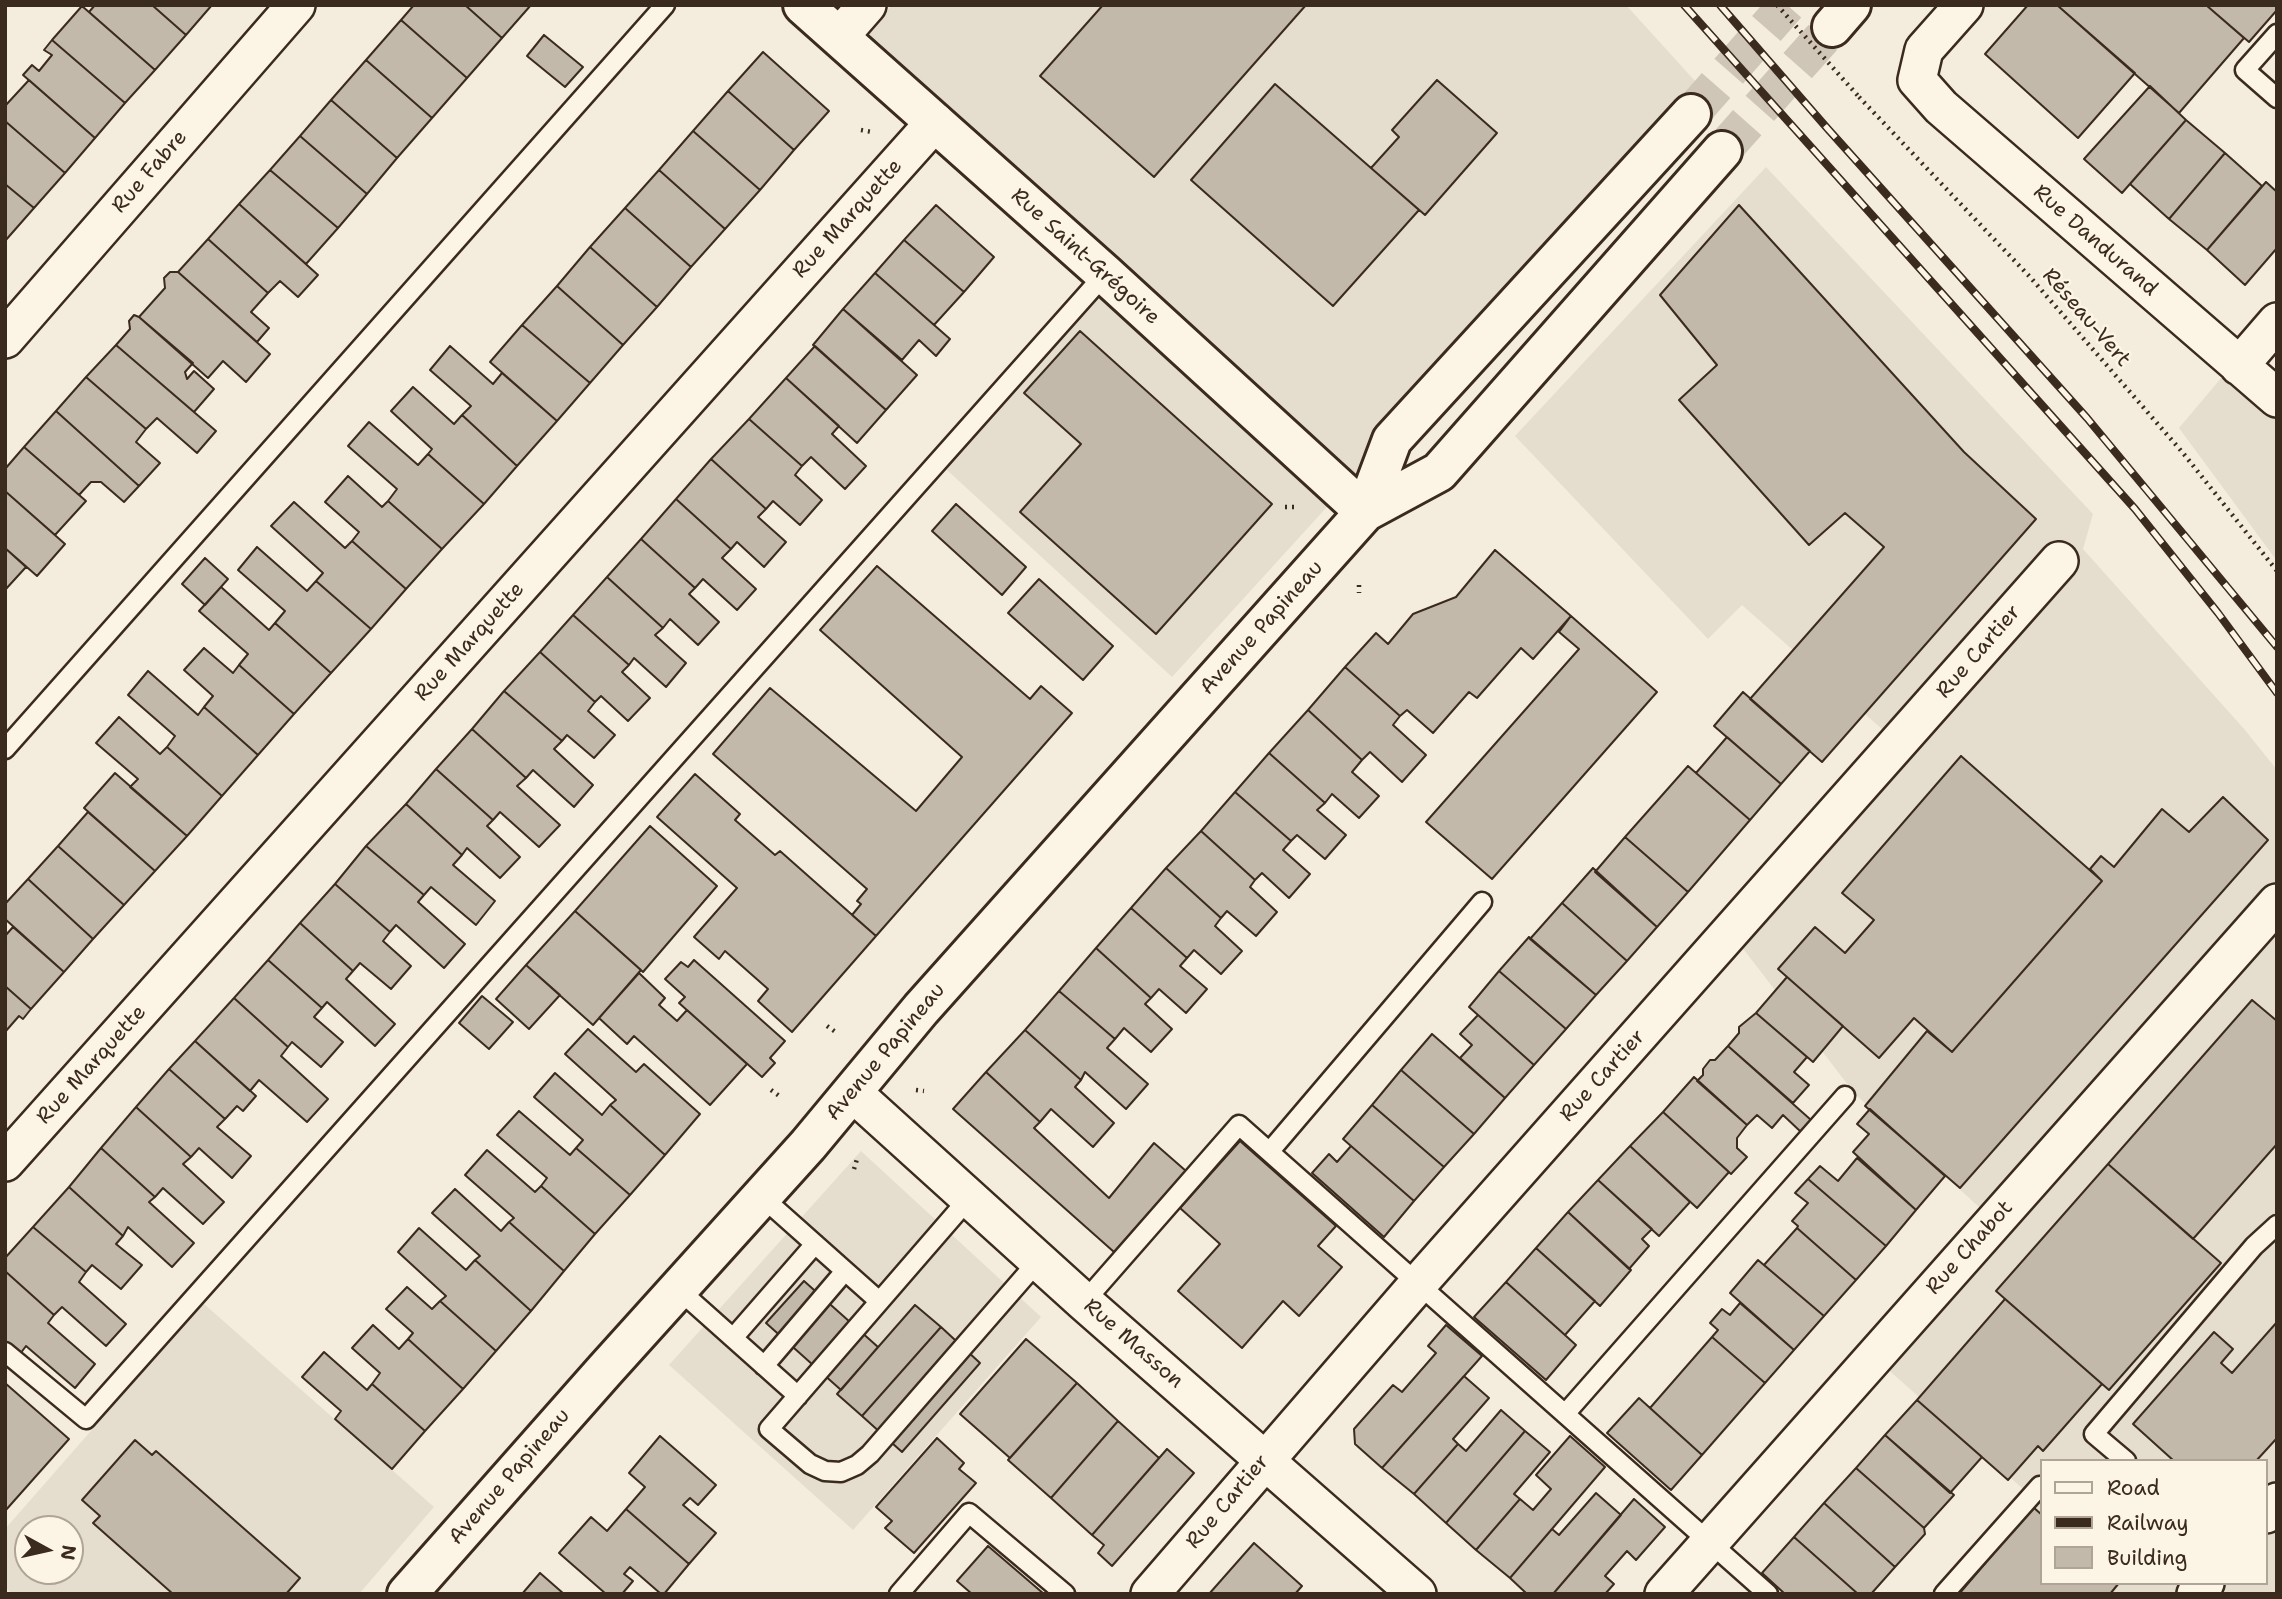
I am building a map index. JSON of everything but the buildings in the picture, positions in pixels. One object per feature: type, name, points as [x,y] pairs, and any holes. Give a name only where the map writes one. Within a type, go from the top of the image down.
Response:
[{"type":"main road","name":"Rue Saint-Grégoire","points":[[803,5],[1105,274],[1365,512]]},
{"type":"main road","name":"Avenue Papineau","points":[[1365,512],[1392,440],[1691,114]]},
{"type":"main road","name":"Avenue Papineau","points":[[407,1594],[761,1196],[921,1009],[1365,512],[1439,472],[1722,151]]},
{"type":"street","name":"Rue Fabre","points":[[5,339],[296,5]]},
{"type":"street","points":[[839,37],[867,5]]},
{"type":"street","name":"Rue Dandurand","points":[[1964,5],[1924,50],[1917,80],[1941,107],[2277,398]]},
{"type":"street","name":"Rue Marquette","points":[[5,1162],[935,122]]},
{"type":"street","points":[[2239,366],[2277,322]]},
{"type":"street","name":"Rue Cartier","points":[[1150,1594],[1418,1284],[2059,561]]},
{"type":"street","name":"Rue Chabot","points":[[1664,1594],[2275,909]]},
{"type":"street","name":"Rue Masson","points":[[852,1092],[1084,1301],[1417,1594]]},
{"type":"lane","points":[[5,749],[665,5]]},
{"type":"lane","points":[[2277,34],[2245,70],[2277,98]]},
{"type":"lane","points":[[5,1352],[86,1419],[1105,274]]},
{"type":"lane","points":[[1270,1151],[1482,902]]},
{"type":"lane","points":[[1565,1414],[1845,1096]]},
{"type":"lane","points":[[1084,1301],[1239,1125],[1768,1594]]},
{"type":"lane","points":[[761,1196],[879,1301]]},
{"type":"lane","points":[[970,1197],[769,1429],[810,1464],[825,1471],[841,1472],[857,1465],[870,1454],[1039,1260]]},
{"type":"lane","points":[[2124,1459],[2094,1434],[2254,1246],[2277,1225]]},
{"type":"lane","points":[[733,1338],[816,1244]]},
{"type":"lane","points":[[764,1366],[845,1271]]},
{"type":"lane","points":[[678,1289],[797,1396]]},
{"type":"lane","points":[[1944,1594],[2040,1486]]},
{"type":"lane","points":[[899,1594],[969,1513],[1065,1594]]},
{"type":"path","name":"Réseau-Vert","points":[[1777,5],[1859,97],[2030,277],[2183,453],[2277,571]]},
{"type":"path","points":[[1285,507],[1294,507]]},
{"type":"path","points":[[1359,585],[1359,593]]},
{"type":"path","points":[[827,1026],[837,1033]]},
{"type":"path","points":[[771,1090],[782,1098]]},
{"type":"path","points":[[916,1090],[924,1091]]},
{"type":"path","points":[[854,1169],[857,1159]]},
{"type":"shaded area","points":[[892,5],[1626,5],[1705,92],[1172,677],[935,459],[1093,277],[849,54]]},
{"type":"shaded area","points":[[1766,167],[2093,514],[2083,549],[2245,730],[2277,770],[2277,1594],[1944,1594],[2031,1496],[1884,1366],[2001,1227],[1855,1094],[1731,933],[1900,745],[1742,605],[1708,639],[1515,436]]},
{"type":"shaded area","points":[[2227,371],[2277,416],[2277,561],[2179,428]]},
{"type":"shaded area","points":[[861,1151],[1041,1317],[853,1530],[669,1365]]},
{"type":"shaded area","points":[[203,1303],[434,1507],[359,1594],[13,1594],[5,1587],[5,1529],[14,1519],[14,1585],[84,1585],[84,1515],[17,1515]]},
{"type":"tunnel","points":[[1691,114],[1787,5]]},
{"type":"tunnel","points":[[1722,151],[1832,27]]},
{"type":"railway","points":[[1684,5],[2135,509],[2218,613],[2277,693]]},
{"type":"railway","points":[[1720,5],[2087,418],[2277,647]]}]
